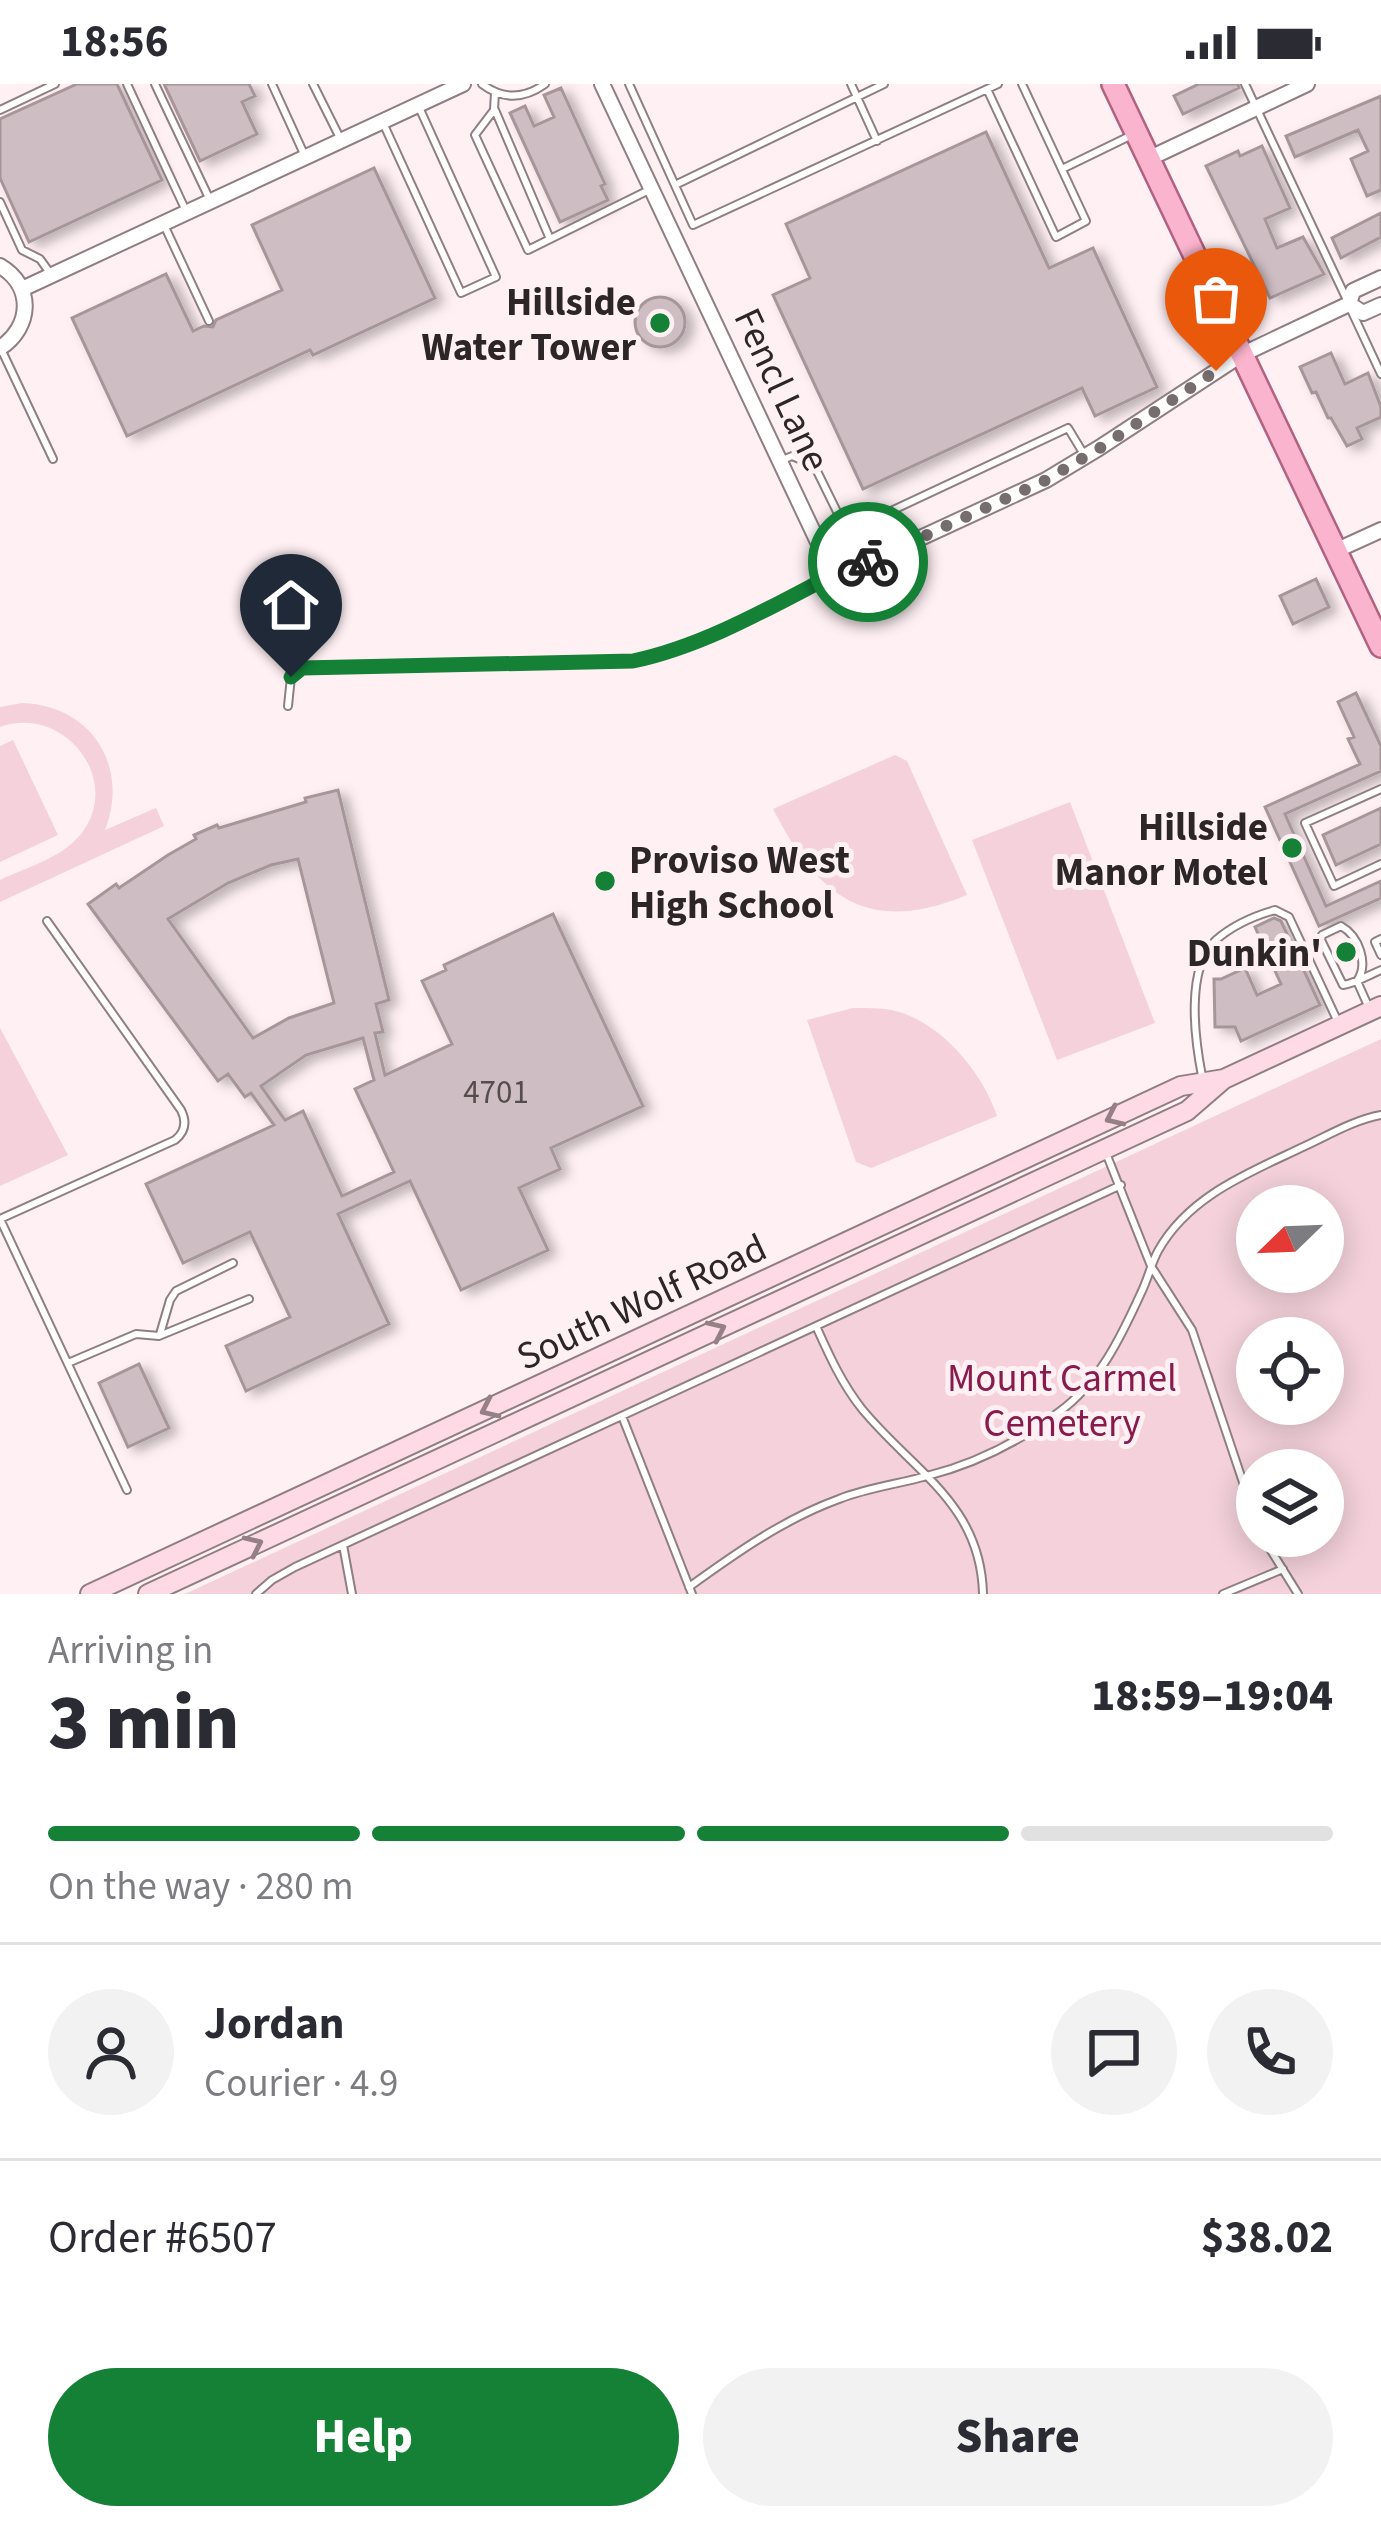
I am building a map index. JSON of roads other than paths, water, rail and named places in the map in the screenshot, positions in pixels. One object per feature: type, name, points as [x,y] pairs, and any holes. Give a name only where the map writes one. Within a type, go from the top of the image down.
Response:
[{"type":"main road","points":[[1113,84],[1380,640]]},
{"type":"main road","name":"South Wolf Road","points":[[90,1594],[1180,1086],[1214,1081],[1376,1008]]},
{"type":"main road","name":"South Wolf Road","points":[[148,1594],[1187,1111],[1214,1081]]},
{"type":"street","points":[[22,290],[418,105],[436,90],[464,84]]},
{"type":"street","name":"Fencl Lane","points":[[602,84],[824,551],[832,560],[850,566]]},
{"type":"street","points":[[1148,159],[1307,84]]},
{"type":"street","points":[[0,266],[17,280],[26,309],[18,332],[0,348]]},
{"type":"street","points":[[850,566],[862,565],[1046,480],[1241,355],[1348,304],[1353,291],[1381,278]]},
{"type":"street","points":[[1348,304],[1363,313],[1381,305]]},
{"type":"street","points":[[1335,551],[1381,530]]},
{"type":"lane","points":[[0,110],[55,84]]},
{"type":"lane","points":[[127,84],[187,213]]},
{"type":"lane","points":[[155,84],[211,202]]},
{"type":"lane","points":[[272,84],[305,158]]},
{"type":"lane","points":[[313,84],[342,141]]},
{"type":"lane","points":[[482,84],[518,96],[545,84]]},
{"type":"lane","points":[[629,84],[693,224],[998,84]]},
{"type":"lane","points":[[851,84],[877,140]]},
{"type":"lane","points":[[675,185],[884,84]]},
{"type":"lane","points":[[987,89],[1056,237],[1086,221],[1022,84]]},
{"type":"lane","points":[[1246,84],[1381,374]]},
{"type":"lane","points":[[495,92],[494,110],[550,239]]},
{"type":"lane","points":[[382,122],[461,293],[496,277],[418,105]]},
{"type":"lane","points":[[494,110],[475,135],[528,250],[651,189]]},
{"type":"lane","points":[[1062,169],[1136,133]]},
{"type":"lane","points":[[0,202],[22,250],[40,259],[52,275]]},
{"type":"lane","points":[[164,224],[208,321]]},
{"type":"lane","points":[[0,348],[53,459]]},
{"type":"lane","points":[[780,461],[792,456],[814,465],[847,530],[1068,428],[1086,456]]},
{"type":"lane","points":[[874,519],[889,553]]},
{"type":"lane","points":[[288,706],[291,677],[302,668],[633,661],[665,654],[850,566]]},
{"type":"lane","points":[[1381,788],[1306,823],[1334,886],[1381,864]]},
{"type":"lane","points":[[1214,1081],[1193,1026],[1198,976],[1213,942],[1251,917],[1275,910],[1289,917],[1340,1025]]},
{"type":"lane","points":[[47,921],[181,1110],[185,1123],[175,1140],[0,1219],[127,1490]]},
{"type":"lane","points":[[1357,981],[1364,963],[1350,932],[1341,926],[1326,932],[1321,940],[1346,986],[1357,981],[1381,970]]},
{"type":"lane","points":[[1381,939],[1375,942],[1381,955]]},
{"type":"lane","points":[[1357,981],[1376,1008]]},
{"type":"lane","points":[[622,1416],[690,1590],[746,1547],[815,1509],[984,1456],[1059,1412],[1082,1393],[1109,1355],[1157,1253],[1194,1207],[1216,1191],[1337,1131],[1381,1115]]},
{"type":"lane","points":[[1105,1149],[1151,1266],[1192,1330],[1236,1461]]},
{"type":"lane","points":[[256,1594],[282,1574],[343,1545],[1121,1185]]},
{"type":"lane","points":[[159,1336],[176,1291],[233,1263]]},
{"type":"lane","points":[[68,1363],[136,1334],[159,1336],[249,1299]]},
{"type":"lane","points":[[816,1326],[862,1409],[946,1495],[971,1535],[983,1594]]},
{"type":"lane","points":[[343,1545],[352,1594]]},
{"type":"lane","points":[[1275,1557],[1298,1594]]},
{"type":"lane","points":[[1223,1594],[1282,1569]]},
{"type":"place","name":"Hillside Water Tower","points":[[660,323]]},
{"type":"place","name":"Hillside Manor Motel","points":[[1292,848]]},
{"type":"place","name":"Proviso West High School","points":[[605,881]]},
{"type":"place","name":"Dunkin'","points":[[1346,952]]},
{"type":"park label","name":"Mount Carmel Cemetery","points":[[1062,1400]]}]
